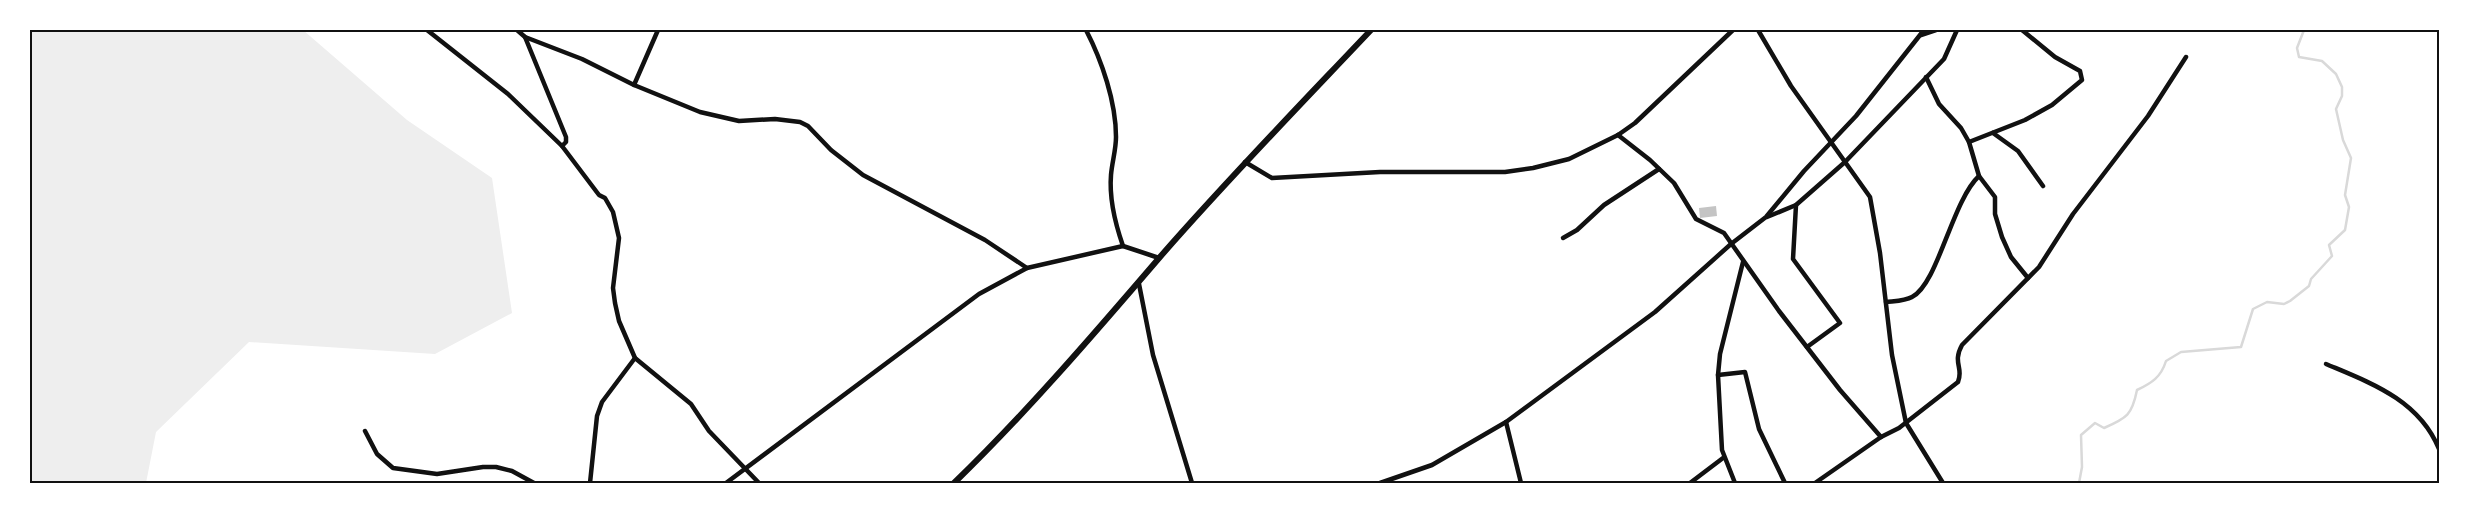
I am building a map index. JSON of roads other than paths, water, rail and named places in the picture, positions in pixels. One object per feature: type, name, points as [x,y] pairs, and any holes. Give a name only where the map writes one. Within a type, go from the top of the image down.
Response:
[{"type":"main road","points":[[954,483],[986,451],[1139,284],[1159,258],[1245,162],[1372,30]]},
{"type":"street","points":[[427,30],[508,94],[562,146],[599,195],[605,198],[613,212],[619,238],[613,288],[615,303],[619,321],[635,358],[691,404],[709,431],[759,483]]},
{"type":"street","points":[[517,30],[525,37],[582,59],[634,85],[700,112],[739,121],[775,119],[800,122],[808,126],[831,150],[862,176],[985,240],[1027,268]]},
{"type":"street","points":[[634,85],[658,30]]},
{"type":"street","points":[[1086,30],[1094,46],[1115,116],[1116,138],[1110,194],[1116,226],[1123,246]]},
{"type":"street","points":[[1245,162],[1272,178],[1380,172],[1504,172],[1533,168],[1569,159],[1618,134],[1645,115],[1733,30]]},
{"type":"street","points":[[1758,30],[1791,86],[1830,144],[1846,162],[1866,190],[1872,205],[1895,372],[1906,423],[1943,483]]},
{"type":"street","points":[[1766,218],[1924,30]]},
{"type":"street","points":[[1920,35],[1936,30]]},
{"type":"street","points":[[1380,483],[1432,465],[1506,422],[1655,312],[1731,244],[1766,218],[1796,205],[1846,162],[1944,59],[1957,30]]},
{"type":"street","points":[[1969,142],[2052,105],[2072,90],[2083,78],[2080,71],[2056,57],[2022,30]]},
{"type":"street","points":[[525,37],[566,137],[566,142],[562,146]]},
{"type":"street","points":[[1815,483],[1881,437],[1906,423],[1958,382],[1960,377],[1956,356],[1962,345],[2039,267],[2073,214],[2148,116],[2186,57]]},
{"type":"street","points":[[1926,77],[1940,104],[1961,128],[1969,142],[1979,176],[1995,198],[1998,222],[2011,257],[2028,278]]},
{"type":"street","points":[[1992,133],[2018,151],[2043,186]]},
{"type":"street","points":[[1618,134],[1659,169],[1681,192],[1696,218],[1724,233],[1743,262],[1840,390],[1881,437]]},
{"type":"street","points":[[1563,238],[1577,230],[1604,205],[1659,169]]},
{"type":"street","points":[[1886,302],[1916,295],[1935,266],[1964,195],[1979,176]]},
{"type":"street","points":[[1796,205],[1793,259],[1840,323],[1807,347]]},
{"type":"street","points":[[726,483],[979,294],[1027,268],[1123,246],[1159,258]]},
{"type":"street","points":[[1735,483],[1723,458],[1718,374],[1720,354],[1743,262]]},
{"type":"street","points":[[1139,284],[1153,355],[1192,483]]},
{"type":"street","points":[[590,483],[597,416],[602,402],[635,358]]},
{"type":"street","points":[[2326,364],[2384,389],[2408,406],[2439,449]]},
{"type":"street","points":[[1718,374],[1745,372],[1759,430],[1785,483]]},
{"type":"street","points":[[1506,422],[1521,483]]},
{"type":"street","points":[[365,431],[377,454],[393,468],[424,474],[438,474],[483,467],[496,467],[512,472],[534,483]]},
{"type":"street","points":[[1690,483],[1723,458]]},
{"type":"waterway","points":[[2079,483],[2082,467],[2081,435],[2095,423],[2104,428],[2127,415],[2133,405],[2137,390],[2155,379],[2166,361],[2181,352],[2241,347],[2253,309],[2267,302],[2284,304],[2309,286],[2311,279],[2332,256],[2329,245],[2345,230],[2349,207],[2345,195],[2351,158],[2343,140],[2336,109],[2342,96],[2342,87],[2336,74],[2322,61],[2299,57],[2297,48],[2304,30]]}]
